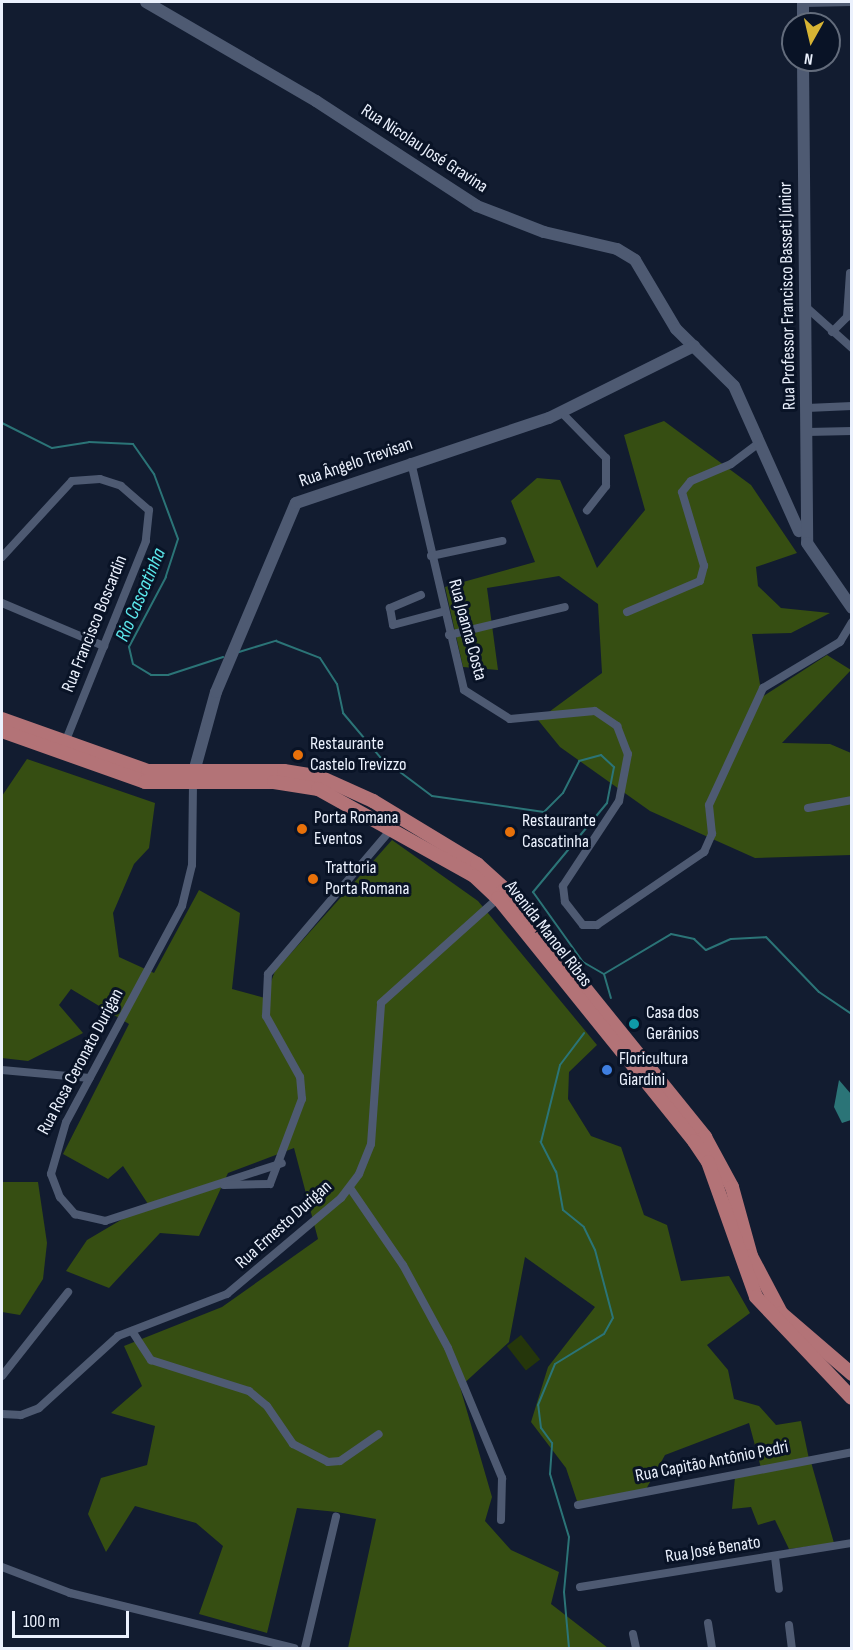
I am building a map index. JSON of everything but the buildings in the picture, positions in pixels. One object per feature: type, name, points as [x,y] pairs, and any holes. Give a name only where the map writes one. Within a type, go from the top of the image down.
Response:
[{"type":"main road","name":"Rua Nicolau José Gravina","points":[[146,2],[324,105],[477,206],[544,232],[627,253],[642,266],[670,321],[734,386],[804,535],[852,608]]},
{"type":"main road","name":"Rua Professor Francisco Basseti Júnior","points":[[803,72],[807,408],[804,535]]},
{"type":"main road","name":"Rua Ângelo Trevisan","points":[[193,779],[228,661],[296,503],[411,462],[562,413],[694,346]]},
{"type":"main road","name":"Avenida Manoel Ribas","points":[[2,719],[107,759],[148,771],[193,779],[306,786],[393,826],[502,894]]},
{"type":"main road","name":"Avenida Manoel Ribas","points":[[2,731],[76,760],[145,782],[284,771],[320,777],[420,828],[502,894],[708,1162],[756,1298],[852,1398]]},
{"type":"main road","points":[[32,743],[52,747],[65,743]]},
{"type":"main road","points":[[76,760],[81,755],[107,759]]},
{"type":"main road","points":[[393,826],[420,828]]},
{"type":"main road","name":"Avenida Manoel Ribas","points":[[616,1041],[721,1163],[751,1256],[781,1312],[852,1374]]},
{"type":"street","points":[[803,2],[852,2]]},
{"type":"street","points":[[832,332],[847,317],[850,273]]},
{"type":"street","points":[[806,307],[852,348]]},
{"type":"street","points":[[807,408],[852,406]]},
{"type":"street","points":[[562,413],[606,458],[606,486],[587,510]]},
{"type":"street","points":[[807,432],[852,431]]},
{"type":"street","points":[[627,612],[700,581],[704,566],[682,492],[691,481],[731,464],[759,443]]},
{"type":"street","name":"Rua Joanna Costa","points":[[411,462],[442,612],[464,690],[497,715],[523,718],[595,711],[617,726],[628,754],[619,801],[563,885],[565,902],[583,925],[597,925],[704,852],[712,834],[709,805],[763,687],[840,642],[852,622]]},
{"type":"street","name":"Rua Francisco Boscardin","points":[[2,557],[72,481],[100,479],[121,486],[151,516],[104,646],[65,743]]},
{"type":"street","points":[[431,556],[502,541]]},
{"type":"street","points":[[421,595],[390,608],[393,625],[442,612]]},
{"type":"street","points":[[2,603],[104,646]]},
{"type":"street","points":[[448,635],[565,607]]},
{"type":"street","name":"Rua Rosa Ceronato Durigan","points":[[193,779],[192,866],[182,906],[90,1078],[51,1162],[60,1197],[75,1214],[115,1219],[282,1163]]},
{"type":"street","points":[[808,808],[852,800]]},
{"type":"street","points":[[217,1185],[265,1187],[282,1163],[303,1084],[266,1016],[266,980],[280,955],[393,826]]},
{"type":"street","name":"Rua Ernesto Durigan","points":[[2,1414],[21,1415],[39,1408],[96,1352],[132,1331],[213,1302],[242,1285],[350,1188],[374,1129],[381,1003],[502,894]]},
{"type":"street","points":[[2,1070],[90,1078]]},
{"type":"street","points":[[350,1188],[409,1274],[448,1348],[501,1478],[501,1520]]},
{"type":"street","points":[[2,1376],[68,1292]]},
{"type":"street","points":[[132,1331],[151,1360],[249,1391],[267,1406],[293,1444],[327,1462],[340,1461],[379,1434]]},
{"type":"street","name":"Rua Capitão Antônio Pedri","points":[[578,1505],[852,1452]]},
{"type":"street","points":[[305,1648],[336,1517]]},
{"type":"street","name":"Rua José Benato","points":[[580,1587],[852,1543]]},
{"type":"street","points":[[775,1557],[779,1589]]},
{"type":"street","points":[[2,1567],[70,1593],[273,1646],[291,1648]]},
{"type":"street","points":[[708,1623],[712,1648]]},
{"type":"street","points":[[789,1625],[792,1648]]},
{"type":"street","points":[[633,1635],[636,1648]]},
{"type":"shaded area","points":[[664,421],[751,485],[797,553],[756,567],[758,586],[781,608],[830,613],[791,633],[752,634],[762,697],[827,655],[851,670],[782,743],[830,744],[851,753],[851,855],[755,858],[650,811],[560,747],[538,720],[602,673],[598,604],[559,576],[487,588],[498,670],[463,667],[445,587],[535,562],[511,501],[537,478],[560,480],[597,568],[645,510],[624,435]]},
{"type":"shaded area","points":[[27,759],[155,803],[149,848],[134,864],[113,913],[119,957],[154,973],[199,890],[240,913],[232,989],[265,998],[275,971],[392,840],[478,901],[597,1045],[569,1072],[568,1099],[591,1136],[621,1147],[644,1215],[667,1225],[681,1281],[729,1276],[750,1313],[707,1345],[728,1370],[734,1399],[759,1406],[776,1425],[801,1421],[809,1459],[761,1468],[749,1423],[665,1455],[645,1491],[578,1504],[566,1468],[531,1422],[548,1367],[595,1307],[525,1257],[509,1342],[460,1387],[492,1497],[485,1521],[511,1550],[559,1572],[551,1604],[608,1648],[348,1648],[376,1519],[297,1508],[267,1633],[199,1614],[223,1546],[196,1523],[135,1506],[106,1552],[88,1514],[101,1478],[147,1465],[155,1426],[111,1413],[142,1386],[124,1346],[222,1307],[318,1239],[294,1148],[228,1173],[199,1236],[160,1233],[109,1288],[66,1271],[87,1240],[148,1204],[123,1166],[108,1179],[63,1154],[129,1024],[71,989],[59,1005],[83,1033],[28,1061],[2,1058],[2,796]]},
{"type":"shaded area","points":[[839,1080],[851,1094],[851,1120],[842,1123],[834,1107]]},
{"type":"shaded area","points":[[2,1182],[38,1182],[47,1243],[43,1279],[20,1315],[2,1312]]},
{"type":"shaded area","points":[[521,1335],[540,1359],[526,1371],[507,1346]]},
{"type":"shaded area","points":[[811,1462],[834,1543],[789,1549],[775,1520],[758,1525],[751,1507],[732,1509],[735,1477]]},
{"type":"waterway","name":"Rio Cascatinha","points":[[2,423],[52,448],[89,442],[133,444],[154,474],[178,539],[166,577],[129,647],[133,664],[151,675],[168,675],[223,657]]},
{"type":"waterway","name":"Rio Cascatinha","points":[[239,652],[276,641],[320,658],[337,684],[343,713],[380,757],[432,796],[544,812],[563,793],[579,761],[601,755],[614,767],[607,803],[533,892],[583,962],[604,974],[611,998]]},
{"type":"waterway","points":[[604,974],[671,934],[694,939],[706,950],[731,939],[766,937],[819,992],[852,1014]]},
{"type":"waterway","name":"Rio Cascatinha","points":[[569,1648],[564,1592],[569,1537],[550,1474],[552,1443],[541,1428],[538,1405],[555,1364],[604,1334],[613,1318],[595,1250],[584,1227],[563,1210],[556,1172],[541,1142],[560,1065],[584,1033]]},
{"type":"place","name":"Restaurante Castelo Trevizzo","points":[[298,755]]},
{"type":"place","name":"Porta Romana Eventos","points":[[302,829]]},
{"type":"place","name":"Restaurante Cascatinha","points":[[510,832]]},
{"type":"place","name":"Trattoria Porta Romana","points":[[313,879]]},
{"type":"place","name":"Casa dos Gerânios","points":[[634,1024]]},
{"type":"place","name":"Floricultura Giardini","points":[[607,1070]]}]
